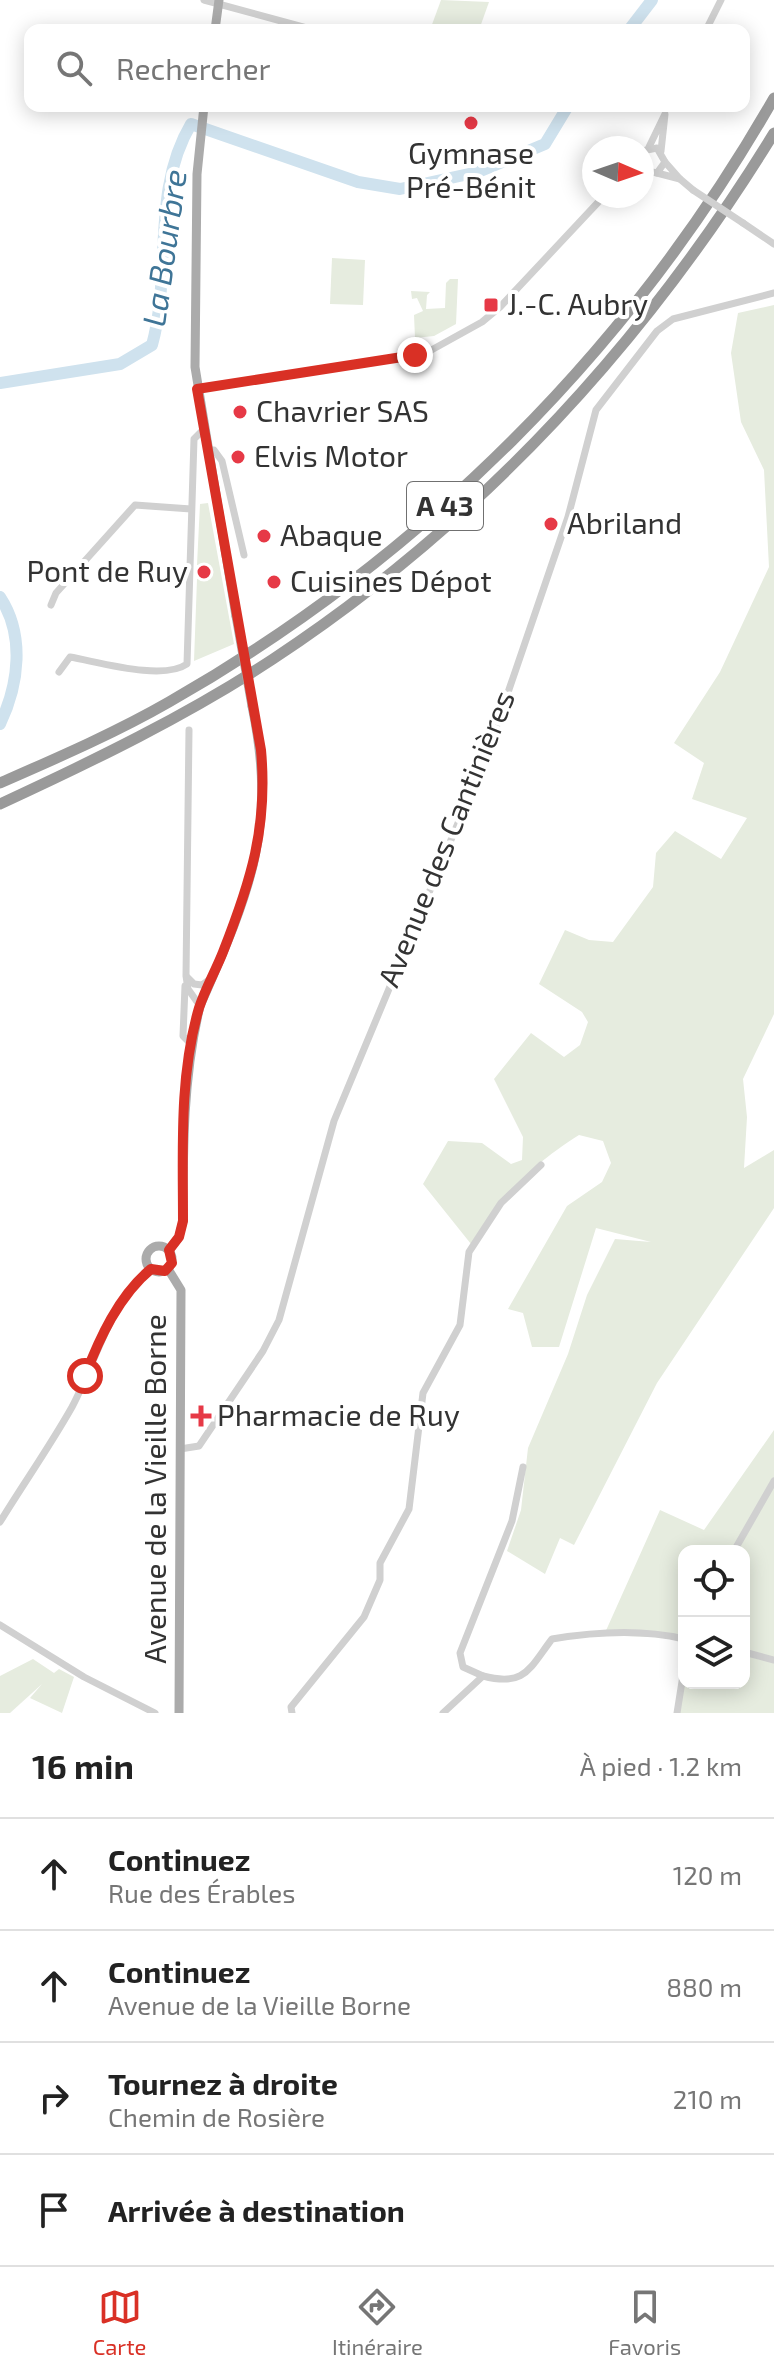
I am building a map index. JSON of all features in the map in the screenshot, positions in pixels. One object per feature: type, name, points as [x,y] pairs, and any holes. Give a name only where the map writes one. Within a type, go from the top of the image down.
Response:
[{"type":"highway","name":"A 43","points":[[0,783],[83,746],[180,695],[350,584],[425,524],[493,463],[617,328],[671,259],[727,178],[774,98]]},
{"type":"highway","name":"A 43","points":[[0,804],[178,716],[259,667],[357,600],[436,537],[503,477],[629,340],[684,269],[774,133]]},
{"type":"main road","points":[[216,24],[219,2]]},
{"type":"main road","name":"Avenue de la Vieille Borne","points":[[169,1250],[179,1237],[183,1221],[185,1078],[191,1044],[200,1006],[252,879],[261,832],[264,786],[197,389],[193,332],[204,112]]},
{"type":"main road","name":"Avenue de la Vieille Borne","points":[[160,1246],[169,1250],[173,1259],[168,1269],[158,1272],[151,1269],[146,1262],[149,1250],[160,1246]]},
{"type":"main road","name":"Avenue de la Vieille Borne","points":[[168,1269],[181,1290],[179,1713]]},
{"type":"street","points":[[204,0],[294,24]]},
{"type":"street","points":[[709,24],[721,0]]},
{"type":"street","points":[[652,136],[666,112]]},
{"type":"street","points":[[667,112],[661,151],[665,162],[693,190],[774,244]]},
{"type":"street","points":[[654,150],[661,151]]},
{"type":"street","points":[[657,173],[665,162]]},
{"type":"street","points":[[654,173],[680,179]]},
{"type":"street","points":[[197,389],[426,353],[482,322],[500,307],[593,208]]},
{"type":"street","name":"Avenue des Cantinières","points":[[180,1449],[199,1446],[263,1351],[279,1320],[334,1121],[488,751],[568,517],[596,410],[657,331],[673,319],[774,293]]},
{"type":"street","points":[[59,672],[70,657],[158,672],[178,670],[187,664],[194,439],[203,430]]},
{"type":"street","points":[[207,450],[214,450],[222,461],[244,555]]},
{"type":"street","points":[[51,605],[56,593],[135,505],[191,509]]},
{"type":"street","points":[[189,730],[183,1036],[191,1044]]},
{"type":"street","points":[[186,976],[194,984],[202,985],[212,977]]},
{"type":"street","points":[[186,976],[188,989],[200,1006]]},
{"type":"street","points":[[292,1713],[291,1707],[364,1617],[380,1580],[380,1563],[409,1509],[423,1393],[460,1325],[469,1252],[501,1203],[541,1165]]},
{"type":"street","points":[[0,1522],[73,1405],[93,1354],[117,1311],[151,1269]]},
{"type":"street","points":[[523,1467],[512,1521],[460,1653],[463,1667],[507,1682],[525,1675],[552,1639],[586,1633],[678,1638]]},
{"type":"street","points":[[737,1545],[774,1481]]},
{"type":"street","points":[[0,1625],[84,1677],[155,1713]]},
{"type":"street","points":[[750,1654],[774,1660]]},
{"type":"street","points":[[447,1711],[483,1676]]},
{"type":"street","points":[[677,1713],[681,1689]]},
{"type":"shaded area","points":[[441,0],[489,2],[481,24],[432,24]]},
{"type":"shaded area","points":[[332,258],[365,260],[363,305],[330,304]]},
{"type":"shaded area","points":[[450,279],[458,279],[456,324],[434,336],[415,338],[414,315],[423,311],[417,298],[412,299],[411,291],[430,292],[426,309],[445,308],[446,283]]},
{"type":"shaded area","points":[[774,305],[774,1014],[743,1079],[747,1117],[744,1168],[774,1150],[774,1208],[657,1383],[574,1545],[560,1538],[545,1574],[507,1551],[521,1510],[528,1448],[568,1354],[587,1295],[615,1239],[651,1242],[596,1228],[559,1347],[532,1347],[523,1313],[508,1309],[567,1206],[602,1182],[611,1163],[603,1141],[579,1135],[545,1159],[507,1196],[471,1244],[423,1184],[448,1141],[482,1143],[511,1164],[522,1160],[523,1137],[494,1079],[531,1033],[564,1057],[580,1045],[588,1022],[582,1012],[539,984],[565,930],[589,940],[613,942],[653,887],[656,853],[675,831],[721,859],[747,818],[692,799],[704,763],[674,743],[720,672],[769,567],[764,470],[741,422],[731,353],[738,313]]},
{"type":"shaded area","points":[[208,503],[234,644],[194,661],[197,579],[207,573],[206,567],[197,565],[200,504]]},
{"type":"shaded area","points":[[774,1430],[774,1713],[678,1713],[683,1689],[750,1689],[750,1545],[678,1545],[678,1641],[675,1638],[604,1635],[660,1510],[704,1530]]},
{"type":"shaded area","points":[[33,1659],[54,1673],[59,1669],[74,1677],[62,1713],[30,1698],[42,1684],[10,1713],[0,1713],[0,1676]]},
{"type":"waterway","name":"La Bourbre","points":[[634,24],[652,0]]},
{"type":"waterway","name":"La Bourbre","points":[[0,383],[120,364],[152,345],[161,290],[166,204],[179,150],[191,124],[358,182],[400,189],[478,172],[545,144],[564,112]]},
{"type":"waterway","name":"La Bourbre","points":[[0,597],[8,612],[16,643],[12,693],[0,724]]},
{"type":"place","name":"Gymnase Pré-Bénit","points":[[471,123]]},
{"type":"place","name":"J.-C. Aubry","points":[[491,305]]},
{"type":"place","name":"Chavrier SAS","points":[[240,412]]},
{"type":"place","name":"Elvis Motor","points":[[238,457]]},
{"type":"place","name":"Abriland","points":[[551,524]]},
{"type":"place","name":"Abaque","points":[[264,536]]},
{"type":"place","name":"Pont de Ruy","points":[[204,572]]},
{"type":"place","name":"Cuisines Dépot","points":[[274,582]]},
{"type":"place","name":"Pharmacie de Ruy","points":[[201,1416]]},
{"type":"route","points":[[85,1376],[105,1332],[141,1277],[151,1269],[165,1271],[172,1263],[169,1250],[179,1237],[183,1221],[188,1057],[200,1006],[252,879],[261,832],[264,786],[261,750],[197,389],[415,355]]}]
